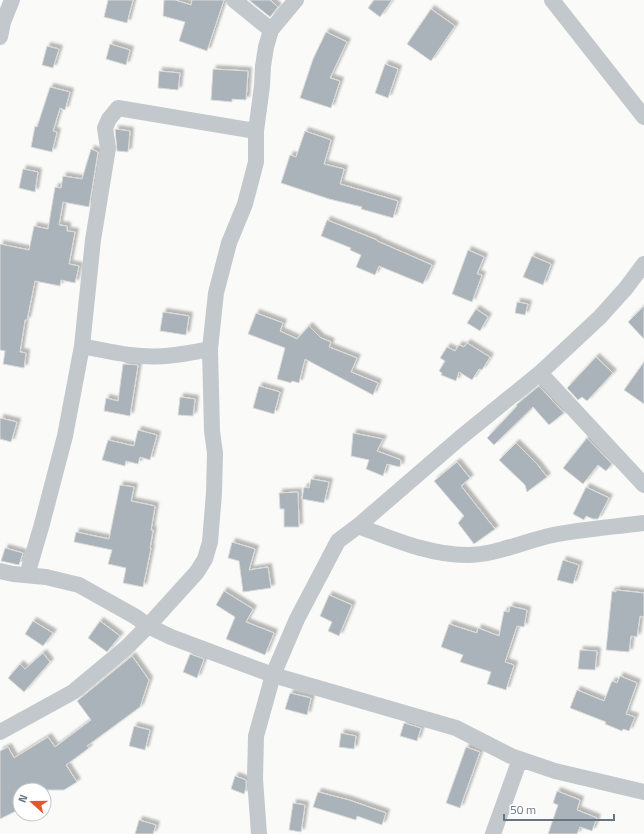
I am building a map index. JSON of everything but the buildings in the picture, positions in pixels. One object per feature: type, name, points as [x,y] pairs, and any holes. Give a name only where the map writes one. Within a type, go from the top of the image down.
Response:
[{"type":"street","points":[[0,37],[3,22],[12,0]]},
{"type":"street","points":[[234,0],[271,30]]},
{"type":"street","points":[[0,732],[73,692],[126,648],[197,572],[205,560],[210,542],[214,493],[215,453],[212,431],[210,349],[216,293],[229,243],[245,204],[256,162],[256,131],[262,86],[262,66],[271,30],[296,0]]},
{"type":"street","points":[[552,0],[644,117]]},
{"type":"street","points":[[27,576],[65,436],[82,346],[90,281],[93,240],[108,148],[105,128],[118,108],[256,131]]},
{"type":"street","points":[[259,834],[255,779],[256,736],[273,675],[297,619],[338,541],[358,526],[460,438],[540,373],[600,317],[626,288],[644,264]]},
{"type":"street","points":[[82,346],[110,352],[143,356],[176,355],[210,349]]},
{"type":"street","points":[[540,373],[644,485]]},
{"type":"street","points":[[358,526],[413,546],[443,554],[467,555],[490,553],[554,535],[644,524]]},
{"type":"street","points":[[0,571],[79,585],[136,617],[148,626],[171,637],[273,675],[456,728],[510,756],[555,771],[644,792]]},
{"type":"street","points":[[493,834],[520,759]]}]
